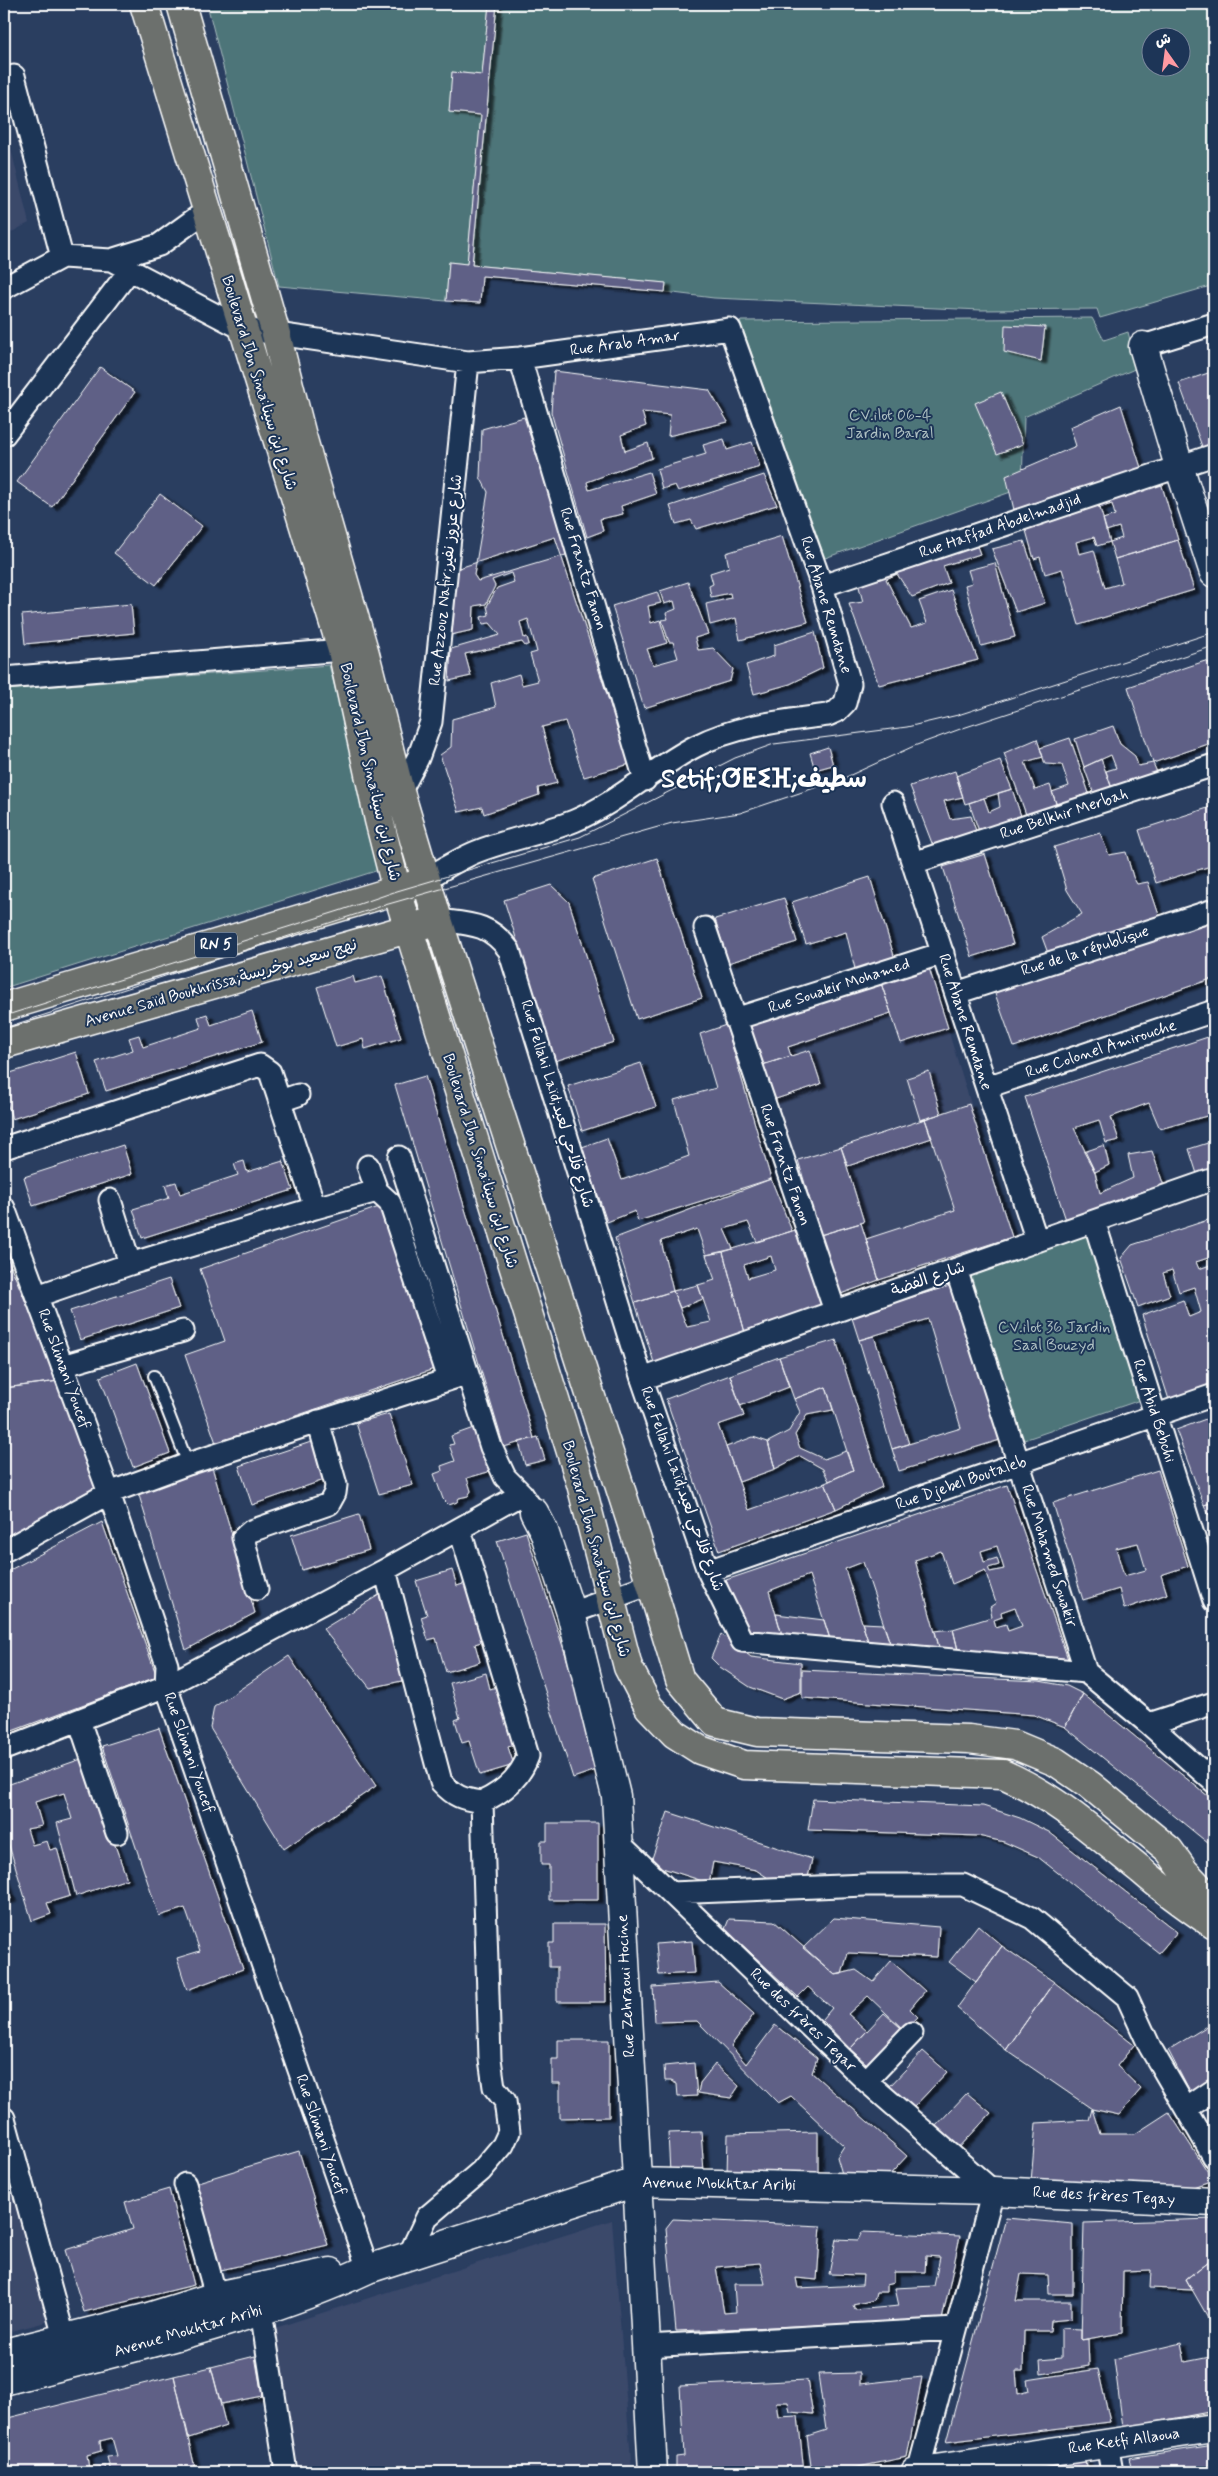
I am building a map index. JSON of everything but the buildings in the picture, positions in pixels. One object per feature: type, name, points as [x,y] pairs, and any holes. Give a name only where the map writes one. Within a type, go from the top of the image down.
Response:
[{"type":"main road","name":"Boulevard Ibn Sina:شارع ابن سينا","points":[[144,4],[243,329],[400,792],[438,920],[680,1680],[716,1722],[757,1732],[969,1739],[1015,1745],[1056,1762],[1090,1785],[1169,1850],[1184,1871],[1214,1903]]},
{"type":"main road","name":"Boulevard Ibn Sina:شارع ابن سينا","points":[[181,4],[278,342],[354,652],[378,820],[396,891],[581,1484],[628,1667],[649,1707],[675,1734],[700,1750],[744,1765],[1003,1774],[1031,1786],[1065,1808],[1140,1870],[1214,1925]]},
{"type":"main road","points":[[1143,346],[1178,466],[1214,573]]},
{"type":"main road","name":"RN 5","points":[[4,1008],[396,891],[426,879]]},
{"type":"main road","name":"Avenue Saïd Boukhrissa;نهج سعيد بوخريسة","points":[[4,1044],[438,920]]},
{"type":"main road","name":"Rue Zehraoui Hocine","points":[[528,1503],[544,1531],[571,1613],[616,1796],[653,2472]]},
{"type":"main road","points":[[1169,1850],[1214,1881]]},
{"type":"main road","points":[[1140,1870],[1181,1886],[1214,1903]]},
{"type":"main road","name":"Avenue Mokhtar Aribi","points":[[4,2381],[261,2311],[328,2287],[368,2269],[636,2182],[993,2191]]},
{"type":"main road","name":"Rue des frères Tegay","points":[[993,2191],[1214,2202]]},
{"type":"main road","name":"Avenue Mokhtar Aribi","points":[[4,2352],[145,2318],[216,2296],[322,2273],[368,2269]]},
{"type":"main road","name":"Rue Ketfi Allaoua","points":[[917,2472],[1214,2428]]},
{"type":"street","points":[[4,78],[14,76],[62,257]]},
{"type":"street","points":[[4,288],[62,257],[111,260],[159,245],[206,211]]},
{"type":"street","name":"Rue Arab Amar","points":[[111,260],[243,329],[278,342],[468,362],[520,358],[730,329]]},
{"type":"street","points":[[4,435],[130,270]]},
{"type":"street","points":[[1143,346],[1214,324]]},
{"type":"street","name":"Rue Abane Remdane","points":[[426,879],[478,851],[550,830],[596,811],[646,780],[680,755],[716,737],[755,726],[828,715],[844,703],[850,684],[822,586],[730,329]]},
{"type":"street","name":"Rue Frantz Fanon","points":[[520,358],[646,780]]},
{"type":"street","name":"Rue Azzouz Nafir;شارع عزوز نفير","points":[[400,792],[418,758],[431,722],[468,362]]},
{"type":"street","name":"Rue Haffad Abdelmadjid","points":[[822,586],[1214,455]]},
{"type":"street","points":[[4,678],[354,652]]},
{"type":"street","name":"Rue Belkhir Merbah","points":[[913,863],[1214,765]]},
{"type":"street","name":"Rue Abane Remdane","points":[[893,803],[1037,1241]]},
{"type":"street","name":"Rue de la république","points":[[956,993],[1214,910]]},
{"type":"street","name":"Rue Fellahi Laïd;شارع فلاحي لعيد","points":[[438,920],[476,925],[490,931],[509,950],[642,1379],[708,1571],[742,1641],[1086,1672]]},
{"type":"street","name":"Rue Frantz Fanon","points":[[705,928],[835,1311]]},
{"type":"street","name":"Rue Souakir Mohamed","points":[[735,1019],[943,953]]},
{"type":"street","name":"Rue Colonel Amirouche","points":[[987,1087],[1214,1011]]},
{"type":"street","points":[[4,1148],[260,1065],[270,1072],[289,1098],[315,1208]]},
{"type":"street","points":[[399,1157],[457,1376]]},
{"type":"street","points":[[4,1749],[166,1686],[460,1530],[528,1503],[505,1477],[457,1376],[390,1204],[377,1191],[368,1166]]},
{"type":"street","name":"شارع الفضة","points":[[642,1379],[1214,1179]]},
{"type":"street","points":[[37,1296],[130,1264],[377,1191]]},
{"type":"street","points":[[110,1200],[130,1264]]},
{"type":"street","name":"Rue Slimani Youcef","points":[[4,1208],[109,1493],[167,1665],[166,1686],[368,2269]]},
{"type":"street","name":"Rue Abid Bebchi","points":[[1094,1221],[1214,1601]]},
{"type":"street","name":"Rue Mohamed Souakir","points":[[956,1269],[1086,1672]]},
{"type":"street","points":[[62,1366],[183,1331]]},
{"type":"street","points":[[4,1551],[109,1493],[188,1464],[457,1376]]},
{"type":"street","name":"Rue Djebel Boutaleb","points":[[708,1571],[1214,1395]]},
{"type":"street","points":[[257,1589],[243,1538],[251,1531],[328,1504],[335,1493],[336,1486],[318,1421]]},
{"type":"street","points":[[385,1570],[441,1782],[453,1794],[467,1800],[482,1802],[498,1794],[509,1785],[522,1770],[528,1756],[460,1530]]},
{"type":"street","points":[[571,1613],[651,1584]]},
{"type":"street","points":[[1086,1672],[1149,1724],[1214,1782]]},
{"type":"street","points":[[1149,1724],[1214,1703]]},
{"type":"street","points":[[79,1720],[117,1833]]},
{"type":"street","points":[[409,2256],[427,2217],[481,2172],[503,2145],[509,2132],[504,2101],[494,2087],[490,2059],[482,1802]]},
{"type":"street","name":"Rue des frères Tegar","points":[[618,1842],[866,2081],[993,2191]]},
{"type":"street","points":[[671,1893],[865,1886],[963,1885],[1032,1918],[1127,1997],[1150,2047],[1214,2157]]},
{"type":"street","points":[[866,2081],[912,2033]]},
{"type":"street","points":[[1186,2109],[1214,2090]]},
{"type":"street","points":[[4,2118],[64,2337]]},
{"type":"street","points":[[185,2184],[216,2296]]},
{"type":"street","points":[[917,2472],[993,2191]]},
{"type":"street","points":[[261,2311],[286,2472]]},
{"type":"street","points":[[646,2346],[956,2329]]},
{"type":"street","points":[[1107,2444],[1112,2472]]},
{"type":"lane","points":[[154,1376],[188,1464]]},
{"type":"shaded area","points":[[4,120],[29,223],[4,236]]},
{"type":"shaded area","points":[[929,968],[1012,1237],[879,1280],[861,1223],[820,1235],[798,1160],[770,1101],[746,1027]]},
{"type":"shaded area","points":[[4,2141],[50,2321],[4,2333]]},
{"type":"shaded area","points":[[612,2220],[632,2472],[299,2472],[275,2328]]},
{"type":"green space","points":[[207,4],[489,4],[482,75],[452,72],[449,112],[481,115],[467,264],[449,262],[446,301],[279,286]]},
{"type":"green space","points":[[497,4],[1214,4],[1214,285],[1100,318],[1097,309],[981,310],[714,298],[665,292],[665,283],[472,265]]},
{"type":"green space","name":"CV.ilot 06-4 Jardin Baral","points":[[1092,318],[1104,340],[1128,332],[1137,368],[1024,417],[1022,488],[825,558],[740,321]]},
{"type":"green space","points":[[329,665],[382,869],[4,988],[4,690]]},
{"type":"green space","name":"CV.ilot 36 Jardin Saal Bouzyd","points":[[1086,1232],[1143,1399],[1021,1441],[964,1273]]},
{"type":"tram line","points":[[4,1016],[397,891],[580,837],[735,758],[774,744],[907,727],[958,715],[1214,632]]},
{"type":"tram line","points":[[4,1028],[385,905],[672,823],[740,813],[844,778],[914,746],[963,728],[1214,646]]},
{"type":"district","name":"Setif;ⵚⵟⵉⴼ;سطيف","points":[[764,780]]}]
